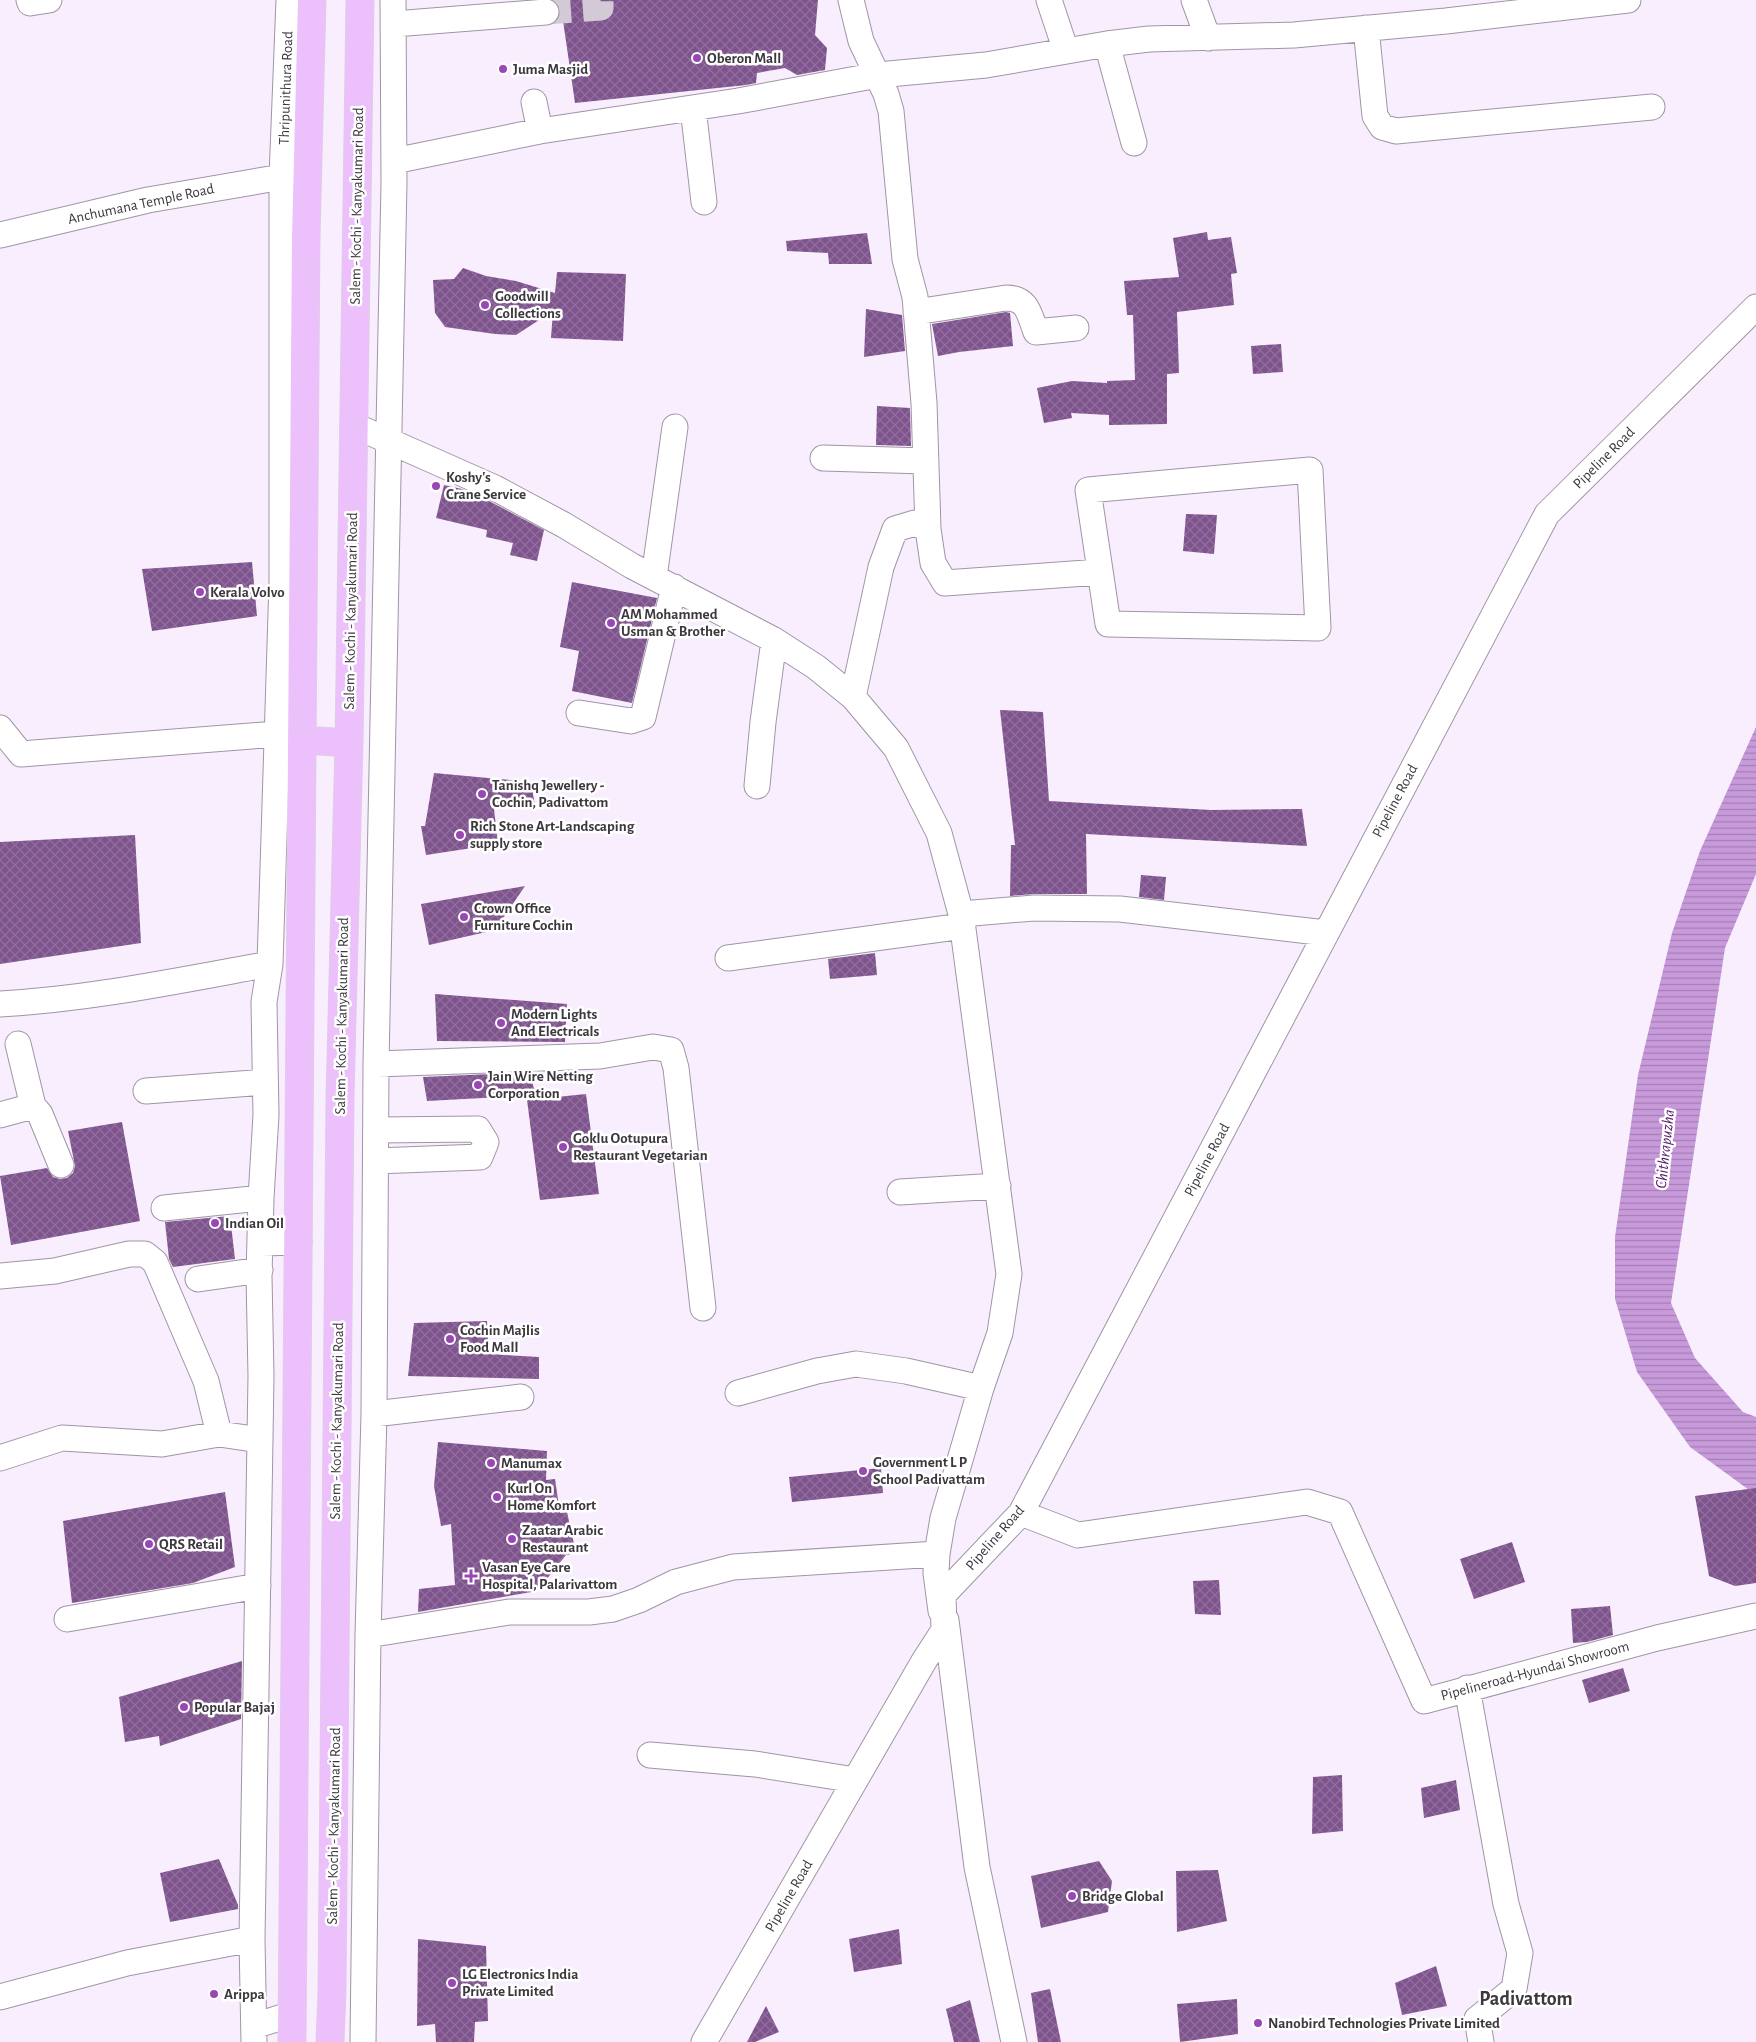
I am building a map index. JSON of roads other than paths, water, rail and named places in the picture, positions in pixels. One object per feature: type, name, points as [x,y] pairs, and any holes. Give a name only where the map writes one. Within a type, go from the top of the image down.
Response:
[{"type":"highway","points":[[292,2042],[304,740],[306,248],[299,65],[312,0]]},
{"type":"highway","name":"Salem - Kochi - Kanyakumari Road","points":[[330,2037],[342,1022],[349,743],[360,0]]},
{"type":"highway","points":[[304,740],[349,743]]},
{"type":"street","points":[[30,0],[30,3],[49,0]]},
{"type":"street","name":"Thripunithura Road","points":[[254,2034],[252,1939],[260,1440],[260,1270],[261,1198],[266,1115],[264,1002],[270,964],[282,582],[282,177],[299,65],[290,0]]},
{"type":"street","points":[[363,2036],[368,1635],[374,1414],[376,1064],[394,161],[394,0]]},
{"type":"street","points":[[851,0],[861,40],[878,75],[891,111],[905,259],[915,297],[924,404],[928,528],[933,563],[945,583],[1100,572]]},
{"type":"street","points":[[1049,0],[1066,51]]},
{"type":"street","points":[[1194,0],[1208,38]]},
{"type":"street","points":[[394,161],[540,131],[738,101],[878,75],[986,65],[1107,44],[1149,39],[1294,35],[1446,22],[1628,0]]},
{"type":"street","points":[[394,24],[546,12]]},
{"type":"street","points":[[1366,28],[1375,116],[1382,127],[1396,131],[1652,107]]},
{"type":"street","points":[[1107,44],[1134,143]]},
{"type":"street","points":[[534,102],[540,131]]},
{"type":"street","points":[[693,108],[704,202]]},
{"type":"street","name":"Anchumana Temple Road","points":[[0,234],[148,200],[282,177]]},
{"type":"street","points":[[916,312],[1006,298],[1017,298],[1025,304],[1036,332],[1076,328]]},
{"type":"street","name":"Pipeline Road","points":[[944,1595],[1021,1513],[1547,514],[1756,308]]},
{"type":"street","points":[[353,425],[494,488],[664,582],[774,640],[816,667],[852,697],[896,748],[939,833],[962,920],[1009,1274],[1000,1333],[981,1388],[943,1518],[936,1573],[944,1630]]},
{"type":"street","points":[[579,714],[632,721],[643,718],[664,582],[675,427]]},
{"type":"street","points":[[823,458],[926,461]]},
{"type":"street","points":[[1310,470],[1318,628],[1108,624],[1100,572],[1088,490],[1310,470]]},
{"type":"street","points":[[852,697],[881,568],[895,529],[915,523],[928,528]]},
{"type":"street","points":[[757,786],[762,722],[774,640]]},
{"type":"street","points":[[0,728],[21,754],[277,734]]},
{"type":"street","points":[[728,958],[1034,908],[1120,909],[1326,933]]},
{"type":"street","points":[[0,1004],[34,1002],[141,988],[270,964]]},
{"type":"street","points":[[342,1022],[377,1022]]},
{"type":"street","points":[[18,1044],[33,1106],[40,1114],[61,1165]]},
{"type":"street","points":[[376,1064],[600,1056],[653,1047],[670,1050],[676,1068],[702,1308]]},
{"type":"street","points":[[146,1091],[265,1082]]},
{"type":"street","points":[[0,1114],[33,1106]]},
{"type":"street","points":[[376,1130],[478,1129],[486,1142],[480,1157],[376,1161]]},
{"type":"street","points":[[900,1192],[998,1186]]},
{"type":"street","points":[[164,1208],[261,1198]]},
{"type":"street","points":[[261,1242],[299,1242]]},
{"type":"street","points":[[0,1276],[55,1270],[130,1254],[144,1254],[155,1262],[206,1381],[219,1434]]},
{"type":"street","points":[[198,1279],[260,1270]]},
{"type":"street","points":[[738,1393],[817,1371],[856,1364],[906,1371],[981,1388]]},
{"type":"street","points":[[374,1414],[521,1397]]},
{"type":"street","points":[[0,1458],[62,1438],[162,1444],[219,1434],[260,1440]]},
{"type":"street","name":"Pipelineroad-Hyundai Showroom","points":[[1021,1513],[1078,1534],[1307,1502],[1340,1512],[1424,1701],[1657,1638],[1756,1616]]},
{"type":"street","points":[[368,1635],[509,1612],[589,1612],[613,1609],[639,1600],[676,1582],[734,1567],[937,1554]]},
{"type":"street","points":[[67,1619],[258,1586]]},
{"type":"street","points":[[944,1595],[944,1630]]},
{"type":"street","points":[[944,1595],[977,1867],[1014,2042]]},
{"type":"street","name":"Pipeline Road","points":[[704,2042],[924,1661],[944,1630]]},
{"type":"street","points":[[1467,1688],[1506,1904],[1520,1952],[1514,1989],[1477,2020],[1481,2042]]},
{"type":"street","points":[[650,1755],[755,1764],[855,1780]]},
{"type":"street","points":[[0,1997],[126,1964],[252,1939]]},
{"type":"street","points":[[254,2034],[292,2014]]},
{"type":"street","name":"Salem - Kochi - Kanyakumari Road","points":[[330,2037],[363,2036]]},
{"type":"water","name":"Chithrapuzha","points":[[1756,727],[1756,874],[1725,948],[1671,1303],[1695,1358],[1743,1412],[1756,1417],[1756,1495],[1690,1447],[1637,1372],[1615,1299],[1615,1237],[1638,1075],[1672,933],[1700,851]]},
{"type":"tunnel","points":[[546,12],[601,8],[601,0]]},
{"type":"place","name":"Oberon Mall","points":[[697,58]]},
{"type":"place","name":"Juma Masjid","points":[[503,69]]},
{"type":"place","name":"Goodwill Collections","points":[[485,305]]},
{"type":"place","name":"Koshy's Crane Service","points":[[436,486]]},
{"type":"place","name":"Kerala Volvo","points":[[200,592]]},
{"type":"place","name":"AM Mohammed Usman & Brother","points":[[611,623]]},
{"type":"place","name":"Tanishq Jewellery - Cochin, Padivattom","points":[[482,794]]},
{"type":"place","name":"Rich Stone Art-Landscaping supply store","points":[[460,835]]},
{"type":"place","name":"Crown Office Furniture Cochin","points":[[464,917]]},
{"type":"place","name":"Modern Lights And Electricals","points":[[501,1023]]},
{"type":"place","name":"Jain Wire Netting Corporation","points":[[478,1085]]},
{"type":"place","name":"Goklu Ootupura Restaurant Vegetarian","points":[[563,1147]]},
{"type":"place","name":"Indian Oil","points":[[215,1223]]},
{"type":"place","name":"Cochin Majlis Food Mall","points":[[450,1339]]},
{"type":"place","name":"Manumax","points":[[491,1463]]},
{"type":"place","name":"Government L P School Padivattam","points":[[863,1471]]},
{"type":"place","name":"Kurl On Home Komfort","points":[[497,1497]]},
{"type":"place","name":"Zaatar Arabic Restaurant","points":[[512,1539]]},
{"type":"place","name":"QRS Retail","points":[[149,1544]]},
{"type":"place","name":"Vasan Eye Care Hospital, Palarivattom","points":[[471,1576]]},
{"type":"place","name":"Popular Bajaj","points":[[184,1707]]},
{"type":"place","name":"Bridge Global","points":[[1072,1896]]},
{"type":"place","name":"LG Electronics India Private Limited","points":[[452,1983]]},
{"type":"place","name":"Arippa","points":[[214,1994]]},
{"type":"place","name":"Nanobird Technologies Private Limited","points":[[1258,2023]]},
{"type":"district","name":"Padivattom","points":[[1526,1999]]}]
